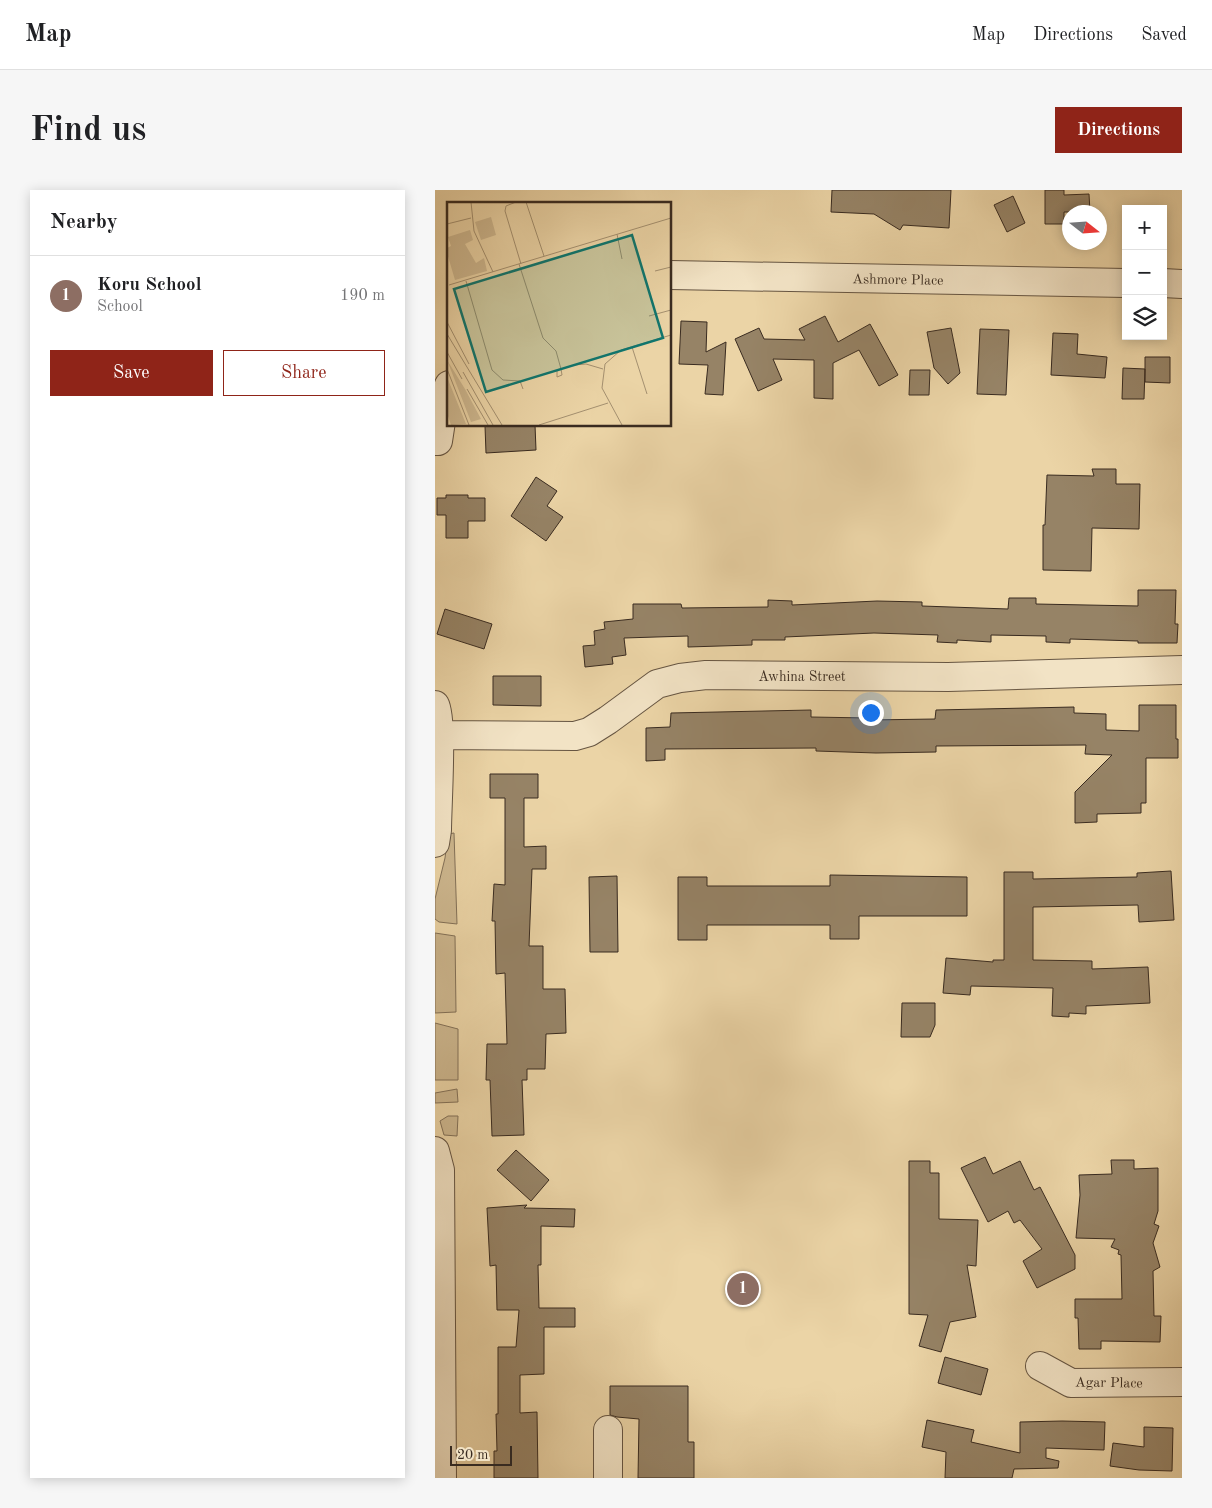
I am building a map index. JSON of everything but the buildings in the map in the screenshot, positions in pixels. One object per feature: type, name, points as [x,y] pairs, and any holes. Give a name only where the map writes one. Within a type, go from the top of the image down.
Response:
[{"type":"street","name":"Ashmore Place","points":[[671,275],[1122,283]]},
{"type":"street","points":[[1167,283],[1182,284]]},
{"type":"street","points":[[435,441],[438,441],[447,390]]},
{"type":"street","name":"Awhina Street","points":[[437,735],[575,736],[589,732],[608,720],[657,684],[680,678],[706,676],[948,677],[1182,670]]},
{"type":"street","points":[[435,705],[438,710],[437,830],[435,843]]},
{"type":"street","points":[[435,1151],[439,1170],[438,1253],[442,1478]]},
{"type":"street","name":"Agar Place","points":[[1040,1366],[1071,1383],[1182,1382]]},
{"type":"street","points":[[608,1478],[609,1430]]},
{"type":"shaded area","points":[[454,833],[457,924],[439,922],[435,919],[435,899],[445,858],[448,834]]},
{"type":"shaded area","points":[[435,933],[455,936],[456,1012],[435,1013]]},
{"type":"shaded area","points":[[435,1023],[458,1029],[458,1080],[435,1080]]},
{"type":"shaded area","points":[[457,1089],[458,1102],[435,1103],[435,1093]]},
{"type":"shaded area","points":[[448,1116],[458,1116],[457,1136],[444,1135],[440,1121]]},
{"type":"place","name":"Koru School","points":[[743,1289]]}]
